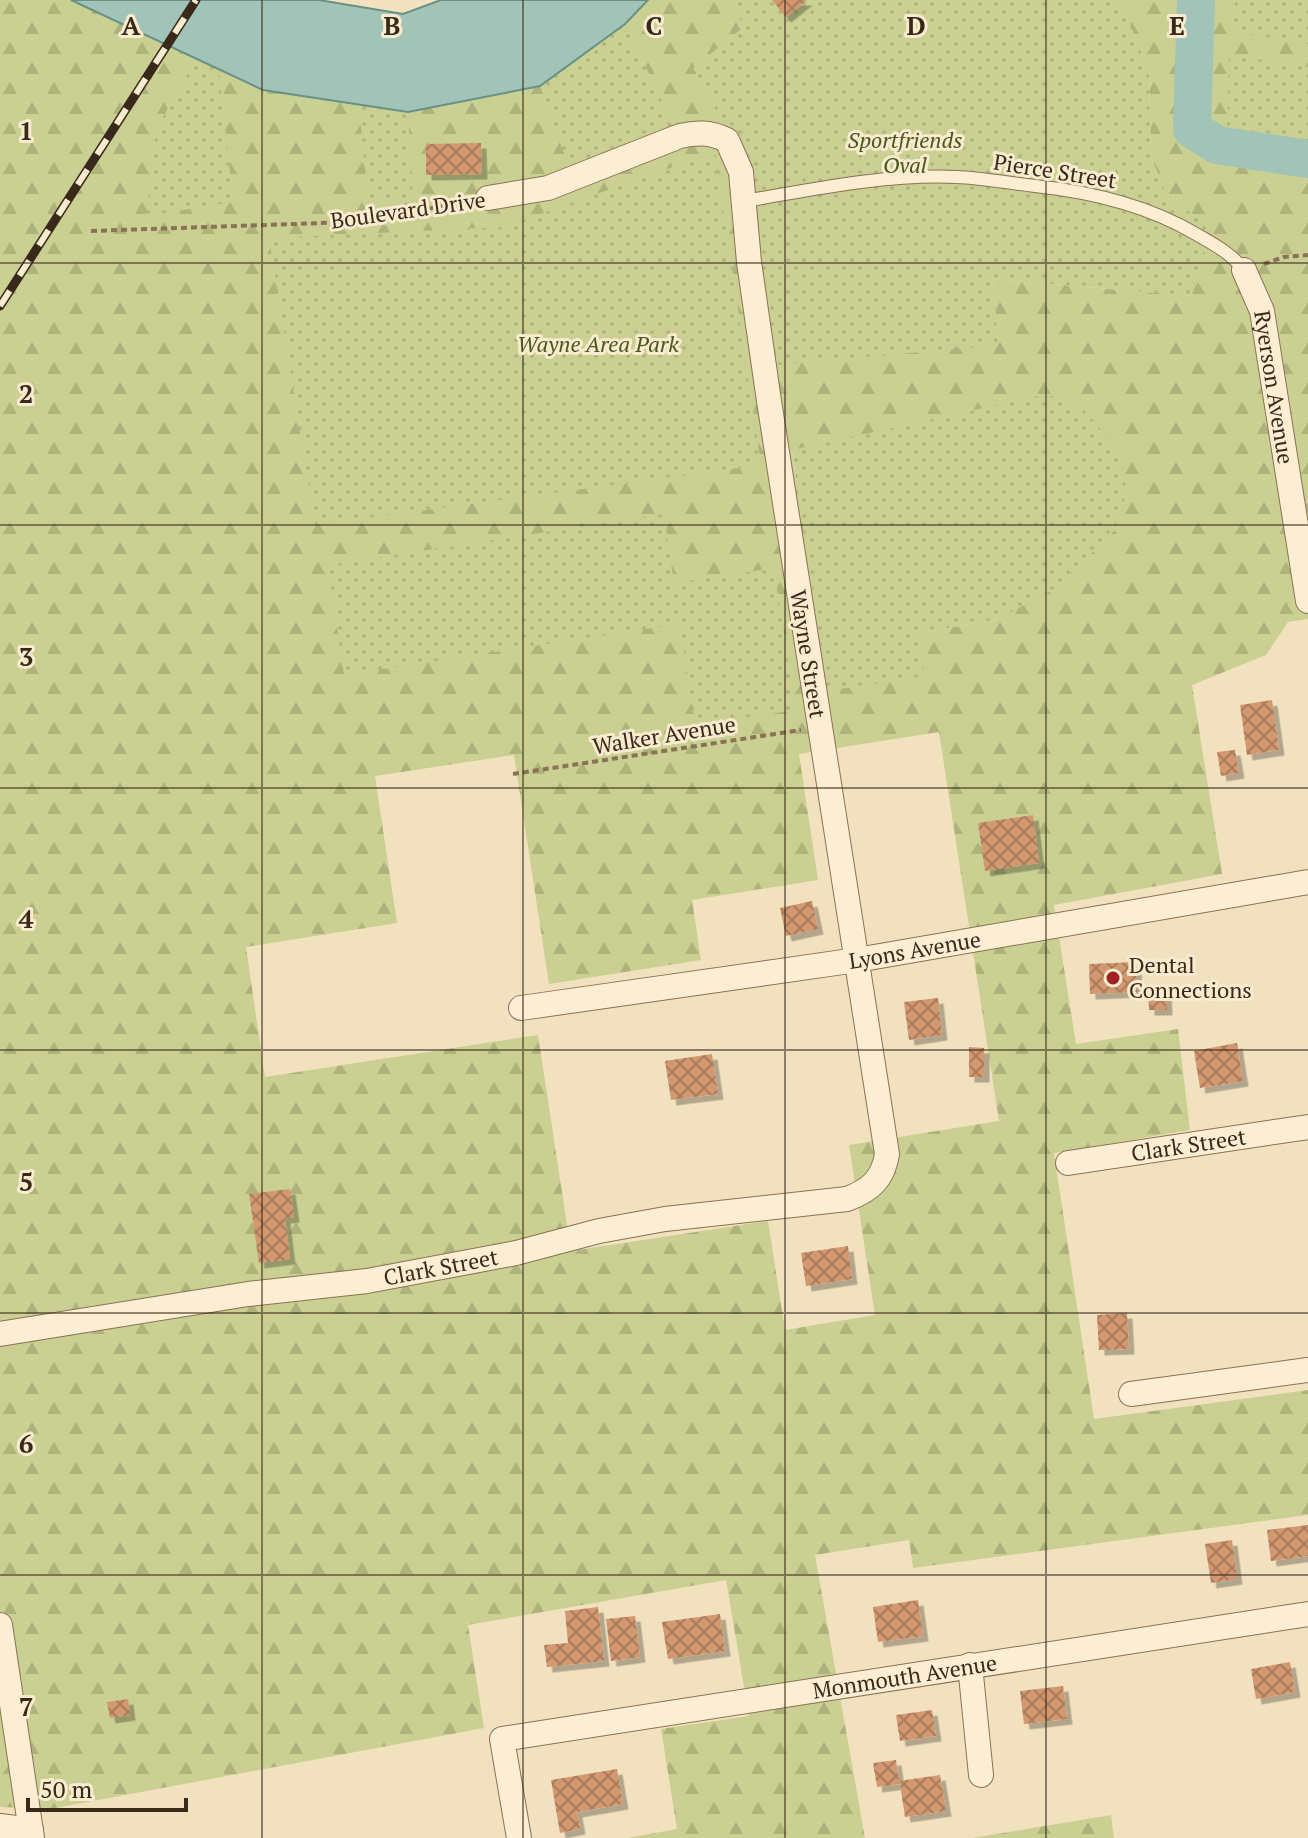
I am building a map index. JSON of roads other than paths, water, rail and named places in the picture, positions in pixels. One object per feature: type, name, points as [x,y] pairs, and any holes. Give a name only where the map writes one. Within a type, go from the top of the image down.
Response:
[{"type":"street","name":"Boulevard Drive","points":[[488,198],[548,188],[680,136],[699,132],[714,134]]},
{"type":"street","name":"Wayne Street","points":[[714,134],[727,140],[741,172],[749,262],[887,1154],[885,1169],[877,1182]]},
{"type":"street","name":"Ryerson Avenue","points":[[1244,270],[1262,311],[1308,601]]},
{"type":"street","name":"Lyons Avenue","points":[[521,1008],[857,960],[1308,882]]},
{"type":"street","name":"Clark Street","points":[[1068,1163],[1308,1127]]},
{"type":"street","name":"Clark Street","points":[[0,1334],[248,1294],[380,1279],[665,1219],[847,1199],[864,1193],[877,1182]]},
{"type":"street","points":[[1131,1394],[1308,1370]]},
{"type":"street","name":"Monmouth Avenue","points":[[519,1838],[502,1739],[1308,1614]]},
{"type":"street","points":[[0,1625],[32,1834],[0,1826]]},
{"type":"street","points":[[970,1665],[981,1775]]},
{"type":"lane","name":"Pierce Street","points":[[745,201],[854,183],[909,178],[957,177],[1063,189],[1133,204],[1179,224],[1233,256],[1244,270]]},
{"type":"water","points":[[71,0],[319,0],[403,14],[441,0],[648,0],[625,24],[540,86],[408,112],[263,90]]},
{"type":"waterway","points":[[1196,0],[1192,129],[1217,145],[1308,159]]},
{"type":"railway","points":[[0,306],[196,0]]},
{"type":"place","name":"Dental Connections","points":[[1113,978]]},
{"type":"park label","name":"Sportfriends Oval","points":[[905,152]]},
{"type":"park label","name":"Wayne Area Park","points":[[598,344]]}]
